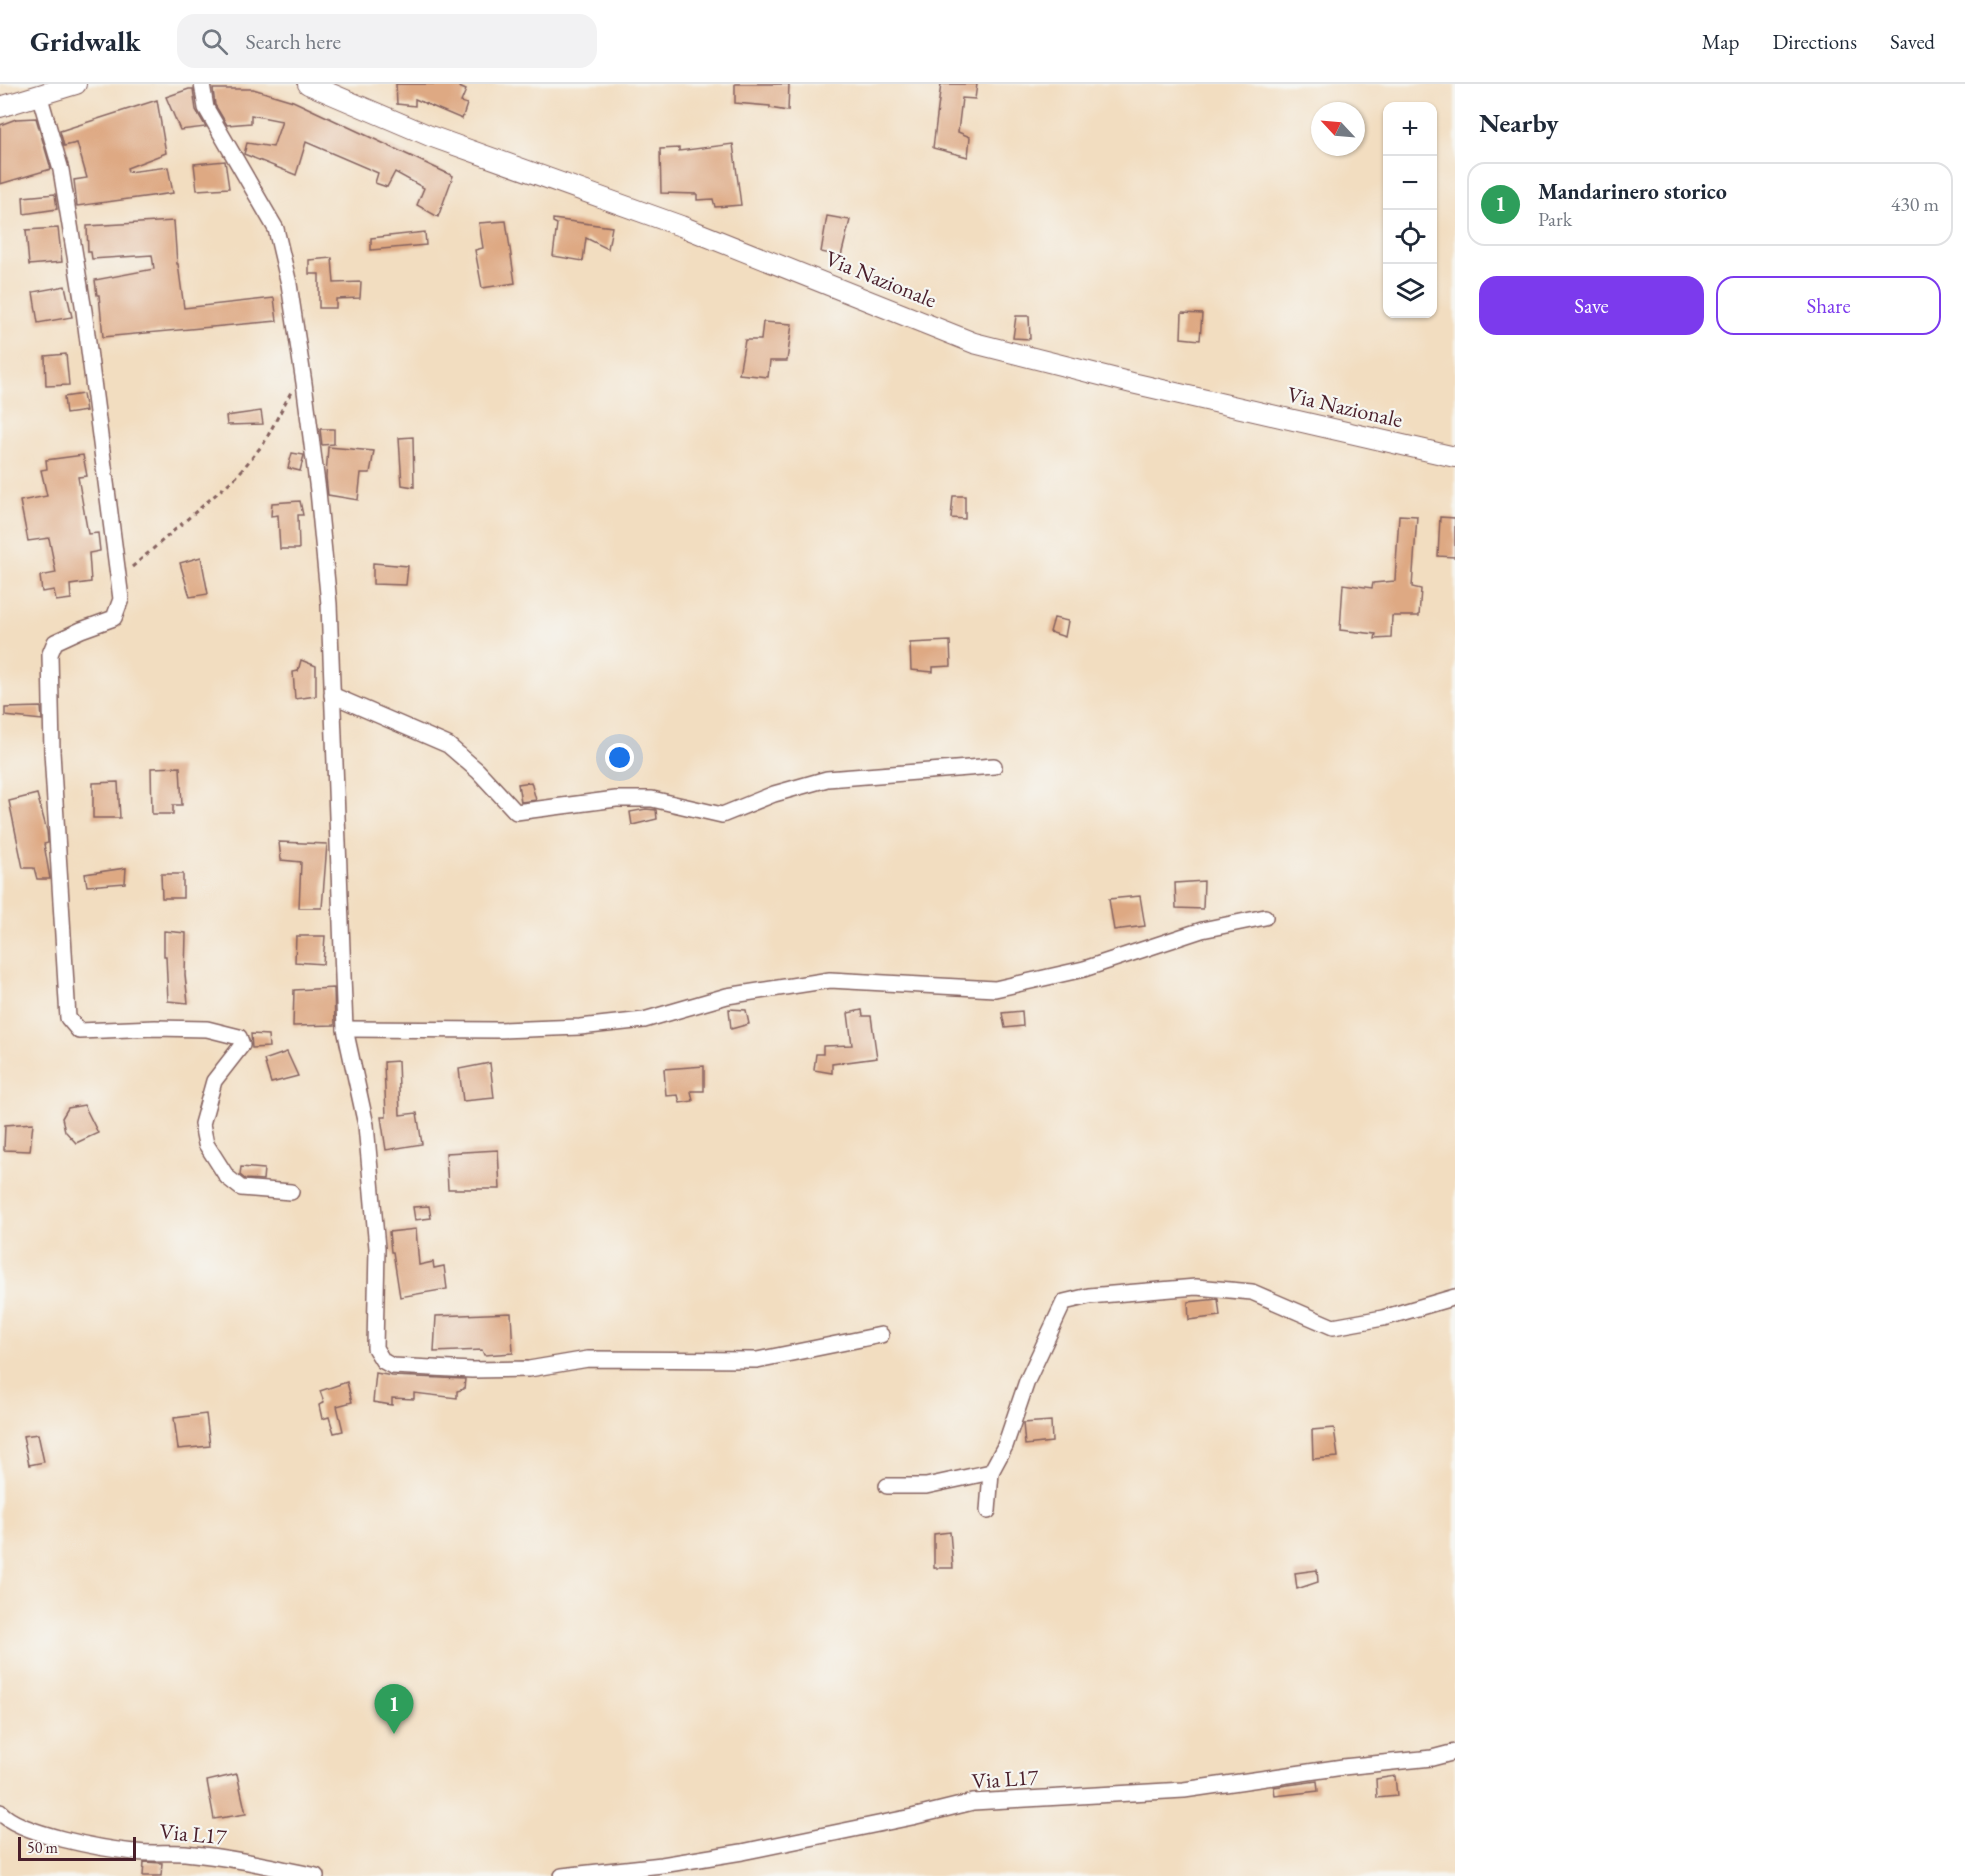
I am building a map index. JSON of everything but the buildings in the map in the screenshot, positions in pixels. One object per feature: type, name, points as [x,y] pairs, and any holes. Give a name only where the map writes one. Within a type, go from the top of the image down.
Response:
[{"type":"main road","points":[[0,107],[76,84]]},
{"type":"main road","name":"Via Nazionale","points":[[316,86],[430,136],[681,226],[974,343],[1132,383],[1455,457]]},
{"type":"street","points":[[202,84],[206,108],[276,229],[289,284],[304,382],[329,604],[345,1029],[366,1125],[377,1248],[375,1348],[383,1361],[392,1366],[472,1370],[529,1369],[588,1359],[757,1360],[882,1335]]},
{"type":"street","points":[[39,94],[60,170],[84,311],[121,599],[114,618],[55,642],[50,654],[51,752],[68,1018],[79,1031],[155,1028],[207,1029],[239,1037],[242,1045],[214,1081],[202,1124],[206,1144],[227,1177],[240,1188],[291,1192]]},
{"type":"street","points":[[332,694],[448,745],[478,771],[516,812],[616,799],[634,799],[652,800],[722,815],[774,794],[827,779],[994,766]]},
{"type":"street","points":[[345,1029],[499,1030],[580,1027],[644,1020],[727,996],[830,980],[995,989],[1084,969],[1202,930],[1265,917]]},
{"type":"street","points":[[988,1511],[991,1472],[1005,1446],[1027,1381],[1064,1302],[1089,1296],[1196,1287],[1252,1292],[1333,1327],[1383,1318],[1455,1297]]},
{"type":"street","points":[[887,1486],[926,1486],[991,1472]]},
{"type":"street","name":"Via L17","points":[[562,1876],[662,1866],[742,1852],[973,1802],[1184,1791],[1343,1767],[1432,1758],[1455,1752]]},
{"type":"street","name":"Via L17","points":[[0,1812],[7,1820],[29,1829],[89,1845],[134,1852],[196,1855],[276,1867],[316,1876]]},
{"type":"path","points":[[118,573],[138,562],[237,476],[264,443],[291,391],[304,382]]},
{"type":"place","name":"Mandarinero storico","points":[[394,1734]]}]
